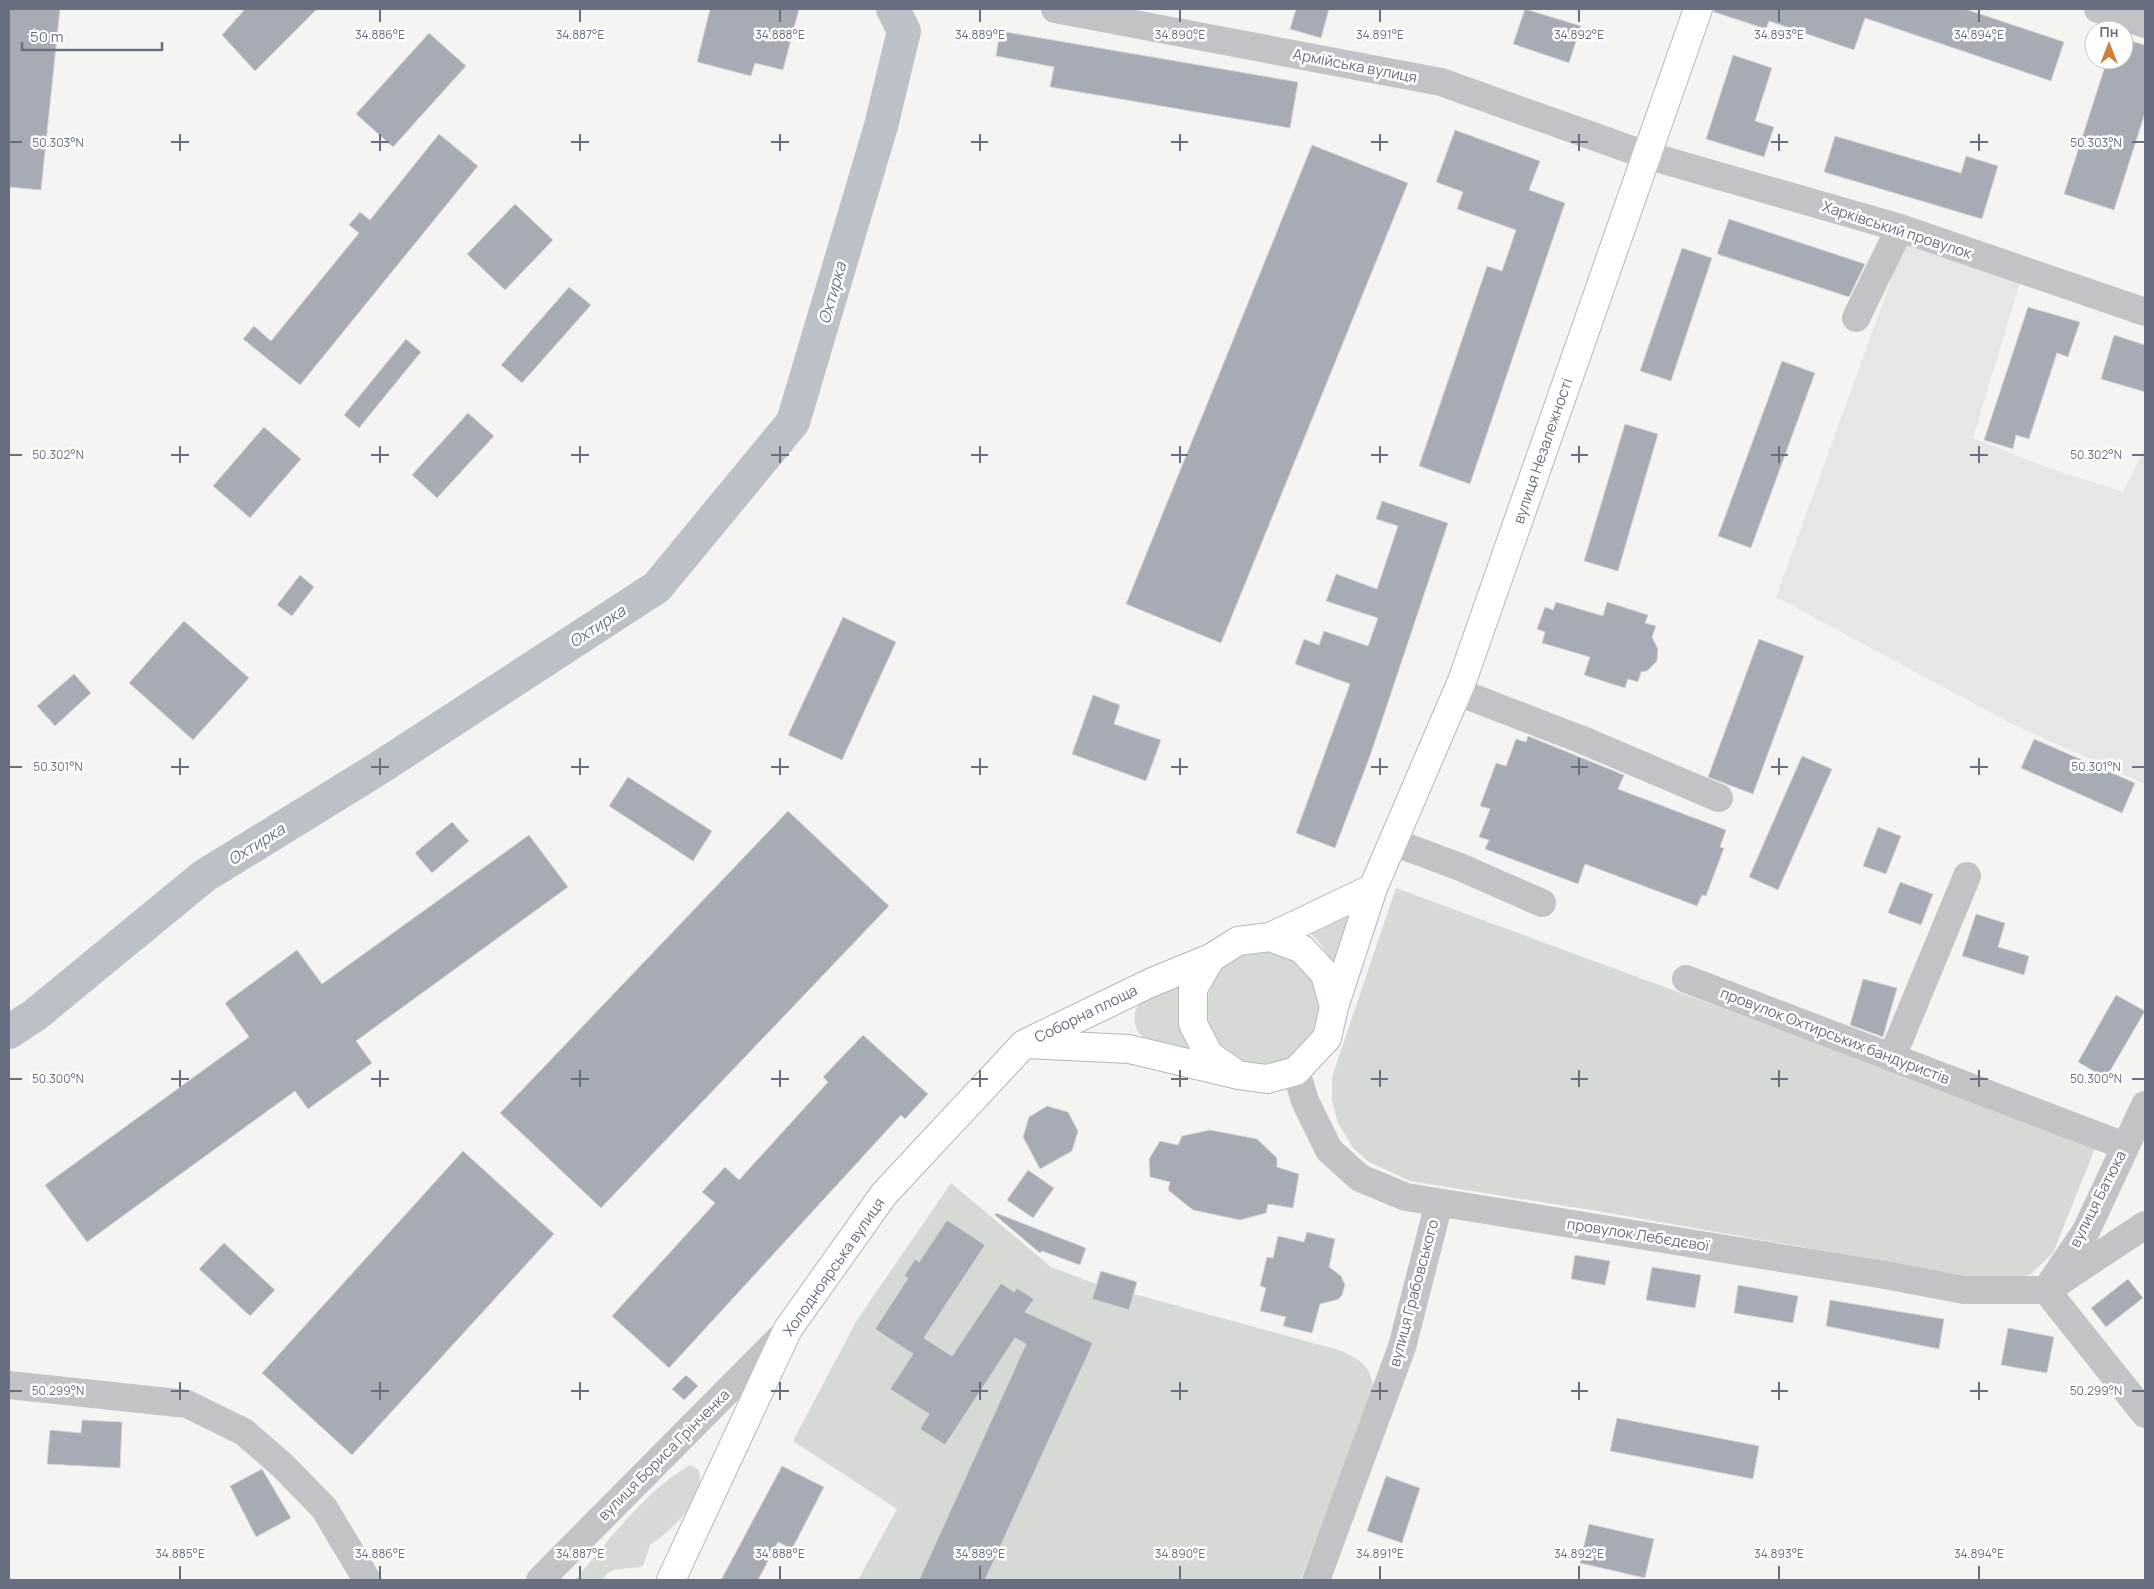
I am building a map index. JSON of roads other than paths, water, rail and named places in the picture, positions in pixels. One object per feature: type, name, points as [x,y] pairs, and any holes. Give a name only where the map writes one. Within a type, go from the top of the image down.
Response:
[{"type":"main road","name":"вулиця Незалежності","points":[[1372,888],[1458,692],[1698,9]]},
{"type":"main road","name":"Соборна площа","points":[[1024,1044],[1150,983],[1211,958],[1238,941],[1270,937],[1372,888]]},
{"type":"main road","name":"Соборна площа","points":[[1024,1044],[1129,1049],[1238,1075],[1267,1079],[1296,1071],[1327,1038],[1334,1007],[1372,888]]},
{"type":"main road","name":"Соборна площа","points":[[1270,937],[1302,949],[1308,955],[1325,974],[1334,1007]]},
{"type":"main road","name":"Соборна площа","points":[[1211,958],[1193,988],[1193,1024],[1209,1055],[1238,1075]]},
{"type":"main road","name":"Холодноярська вулиця","points":[[671,1580],[788,1329],[884,1194],[1024,1044]]},
{"type":"street","name":"Армійська вулиця","points":[[1055,9],[1160,18],[1441,82],[1646,155]]},
{"type":"street","points":[[2098,9],[2145,24]]},
{"type":"street","name":"Харківський провулок","points":[[1646,155],[1900,228],[2145,312]]},
{"type":"street","points":[[1856,318],[1900,228]]},
{"type":"street","points":[[1458,692],[1580,739],[1719,798]]},
{"type":"street","points":[[1393,842],[1460,866],[1542,903]]},
{"type":"street","points":[[1892,1057],[1967,876]]},
{"type":"street","name":"провулок Охтирських бандуристів","points":[[1686,979],[2125,1146]]},
{"type":"street","name":"провулок Лебєдєвої","points":[[1296,1071],[1305,1101],[1329,1150],[1360,1178],[1406,1197],[1964,1290],[2046,1290]]},
{"type":"street","name":"вулиця Батюка","points":[[2046,1290],[2086,1231],[2145,1105]]},
{"type":"street","name":"вулиця Грабовського","points":[[1316,1580],[1402,1347],[1438,1203]]},
{"type":"street","points":[[2145,1225],[2046,1290],[2145,1414]]},
{"type":"street","name":"вулиця Бориса Грінченка","points":[[540,1580],[788,1329]]},
{"type":"street","points":[[9,1385],[187,1404],[244,1432],[283,1466],[324,1508],[366,1580]]},
{"type":"waterway","name":"Охтирка","points":[[9,1032],[35,1015],[204,876],[376,770],[657,587],[793,422],[881,126],[904,31],[893,9]]}]
